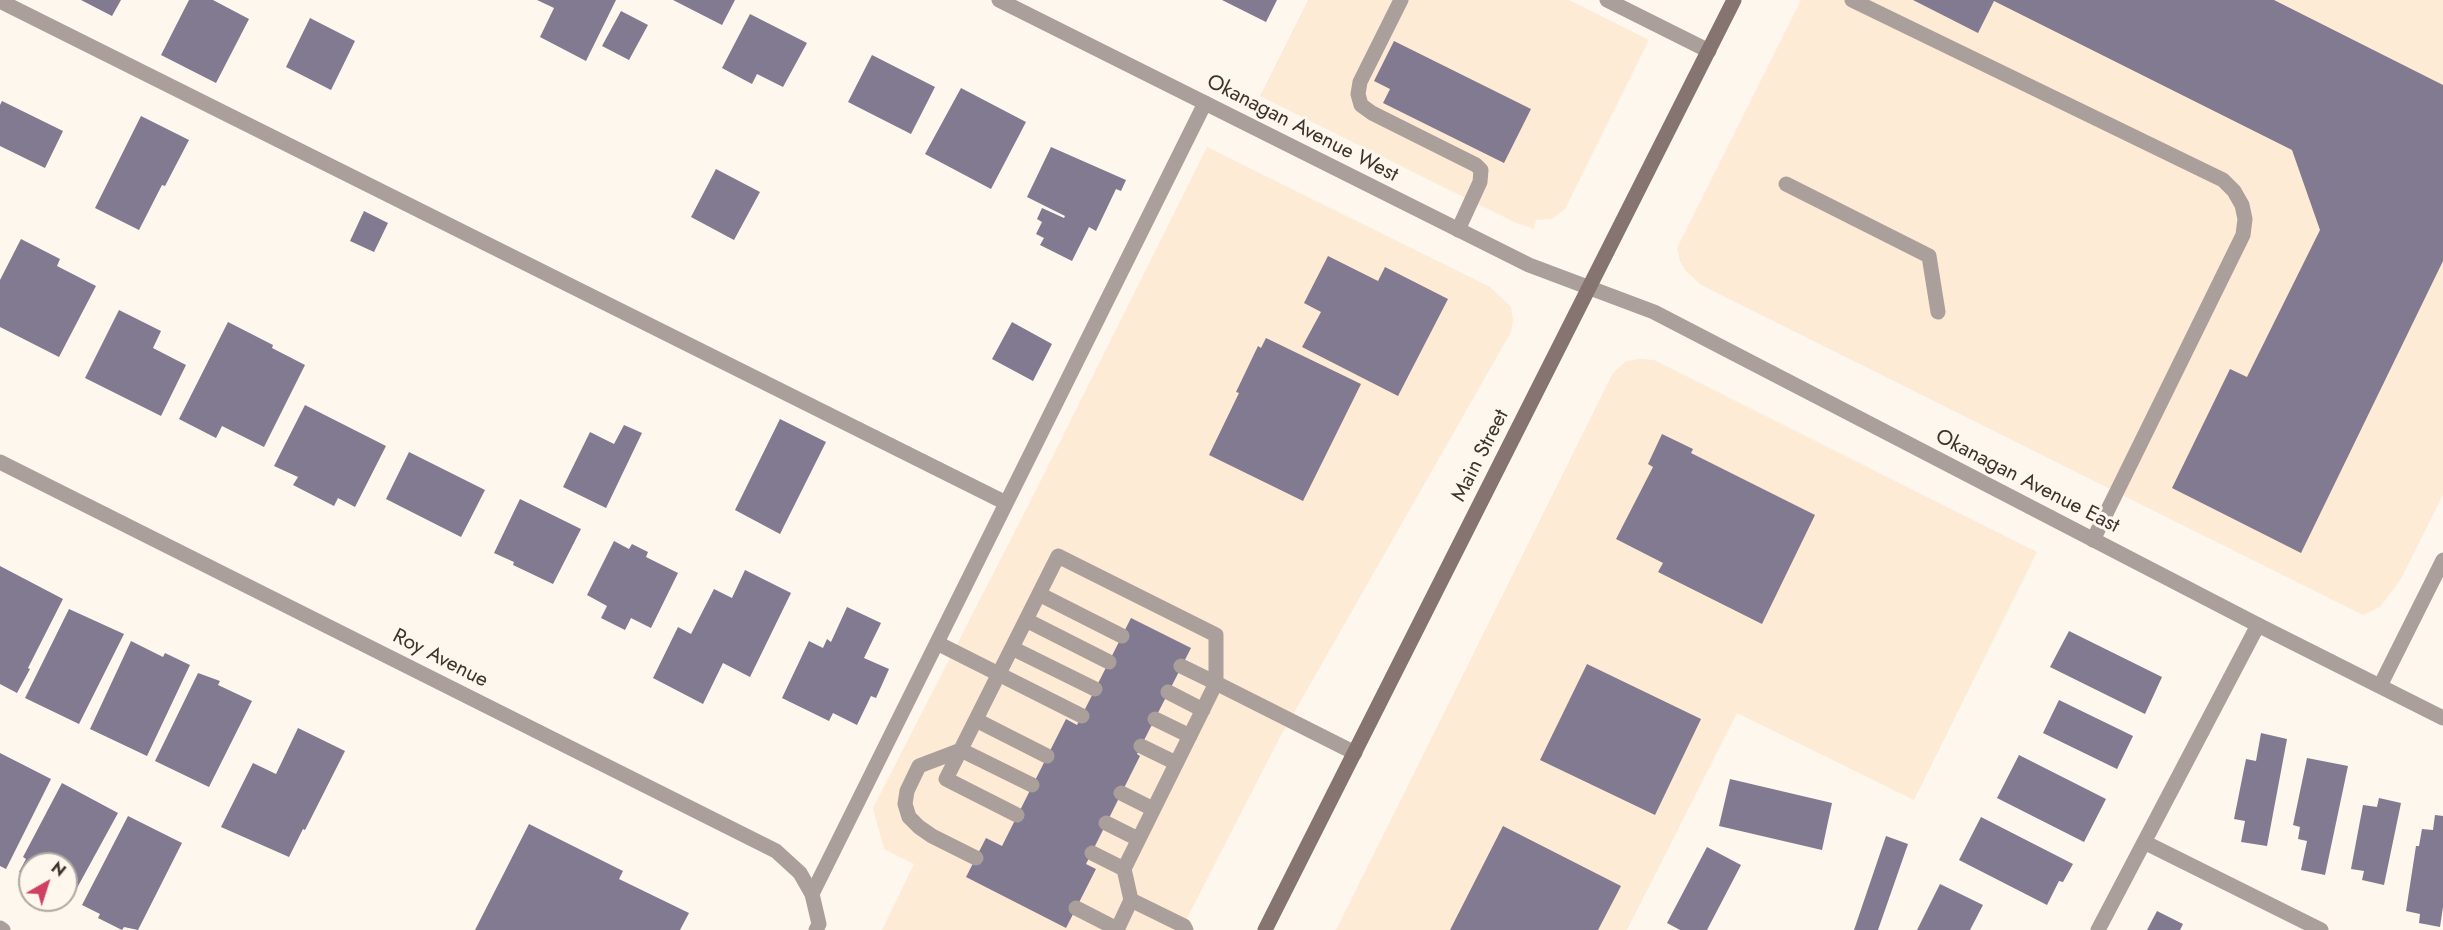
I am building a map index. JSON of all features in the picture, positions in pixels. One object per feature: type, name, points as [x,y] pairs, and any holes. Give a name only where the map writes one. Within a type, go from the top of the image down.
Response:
[{"type":"main road","name":"Main Street","points":[[1265,930],[1734,0]]},
{"type":"street","name":"Okanagan Avenue West","points":[[999,0],[1529,265],[1590,286]]},
{"type":"street","points":[[1401,0],[1360,82],[1358,94],[1361,105],[1372,113],[1476,165],[1480,170],[1480,182],[1458,230]]},
{"type":"street","points":[[1607,0],[1709,51]]},
{"type":"street","points":[[1852,0],[2223,180],[2234,191],[2242,205],[2245,219],[2243,236],[2093,540]]},
{"type":"street","points":[[0,2],[1006,502]]},
{"type":"street","points":[[812,894],[1205,103]]},
{"type":"street","points":[[1786,184],[1929,256],[1938,312]]},
{"type":"street","name":"Okanagan Avenue East","points":[[1590,286],[1654,312],[2258,625],[2443,718]]},
{"type":"street","name":"Roy Avenue","points":[[0,462],[776,851],[800,873],[812,894],[819,924],[816,930]]},
{"type":"street","points":[[1017,815],[946,779],[1058,556],[1216,635],[1216,683],[1124,869],[1131,900],[1117,929],[1076,908]]},
{"type":"street","points":[[2380,686],[2443,560]]},
{"type":"street","points":[[1039,594],[1122,636]]},
{"type":"street","points":[[1026,620],[1108,662]]},
{"type":"street","points":[[2098,930],[2258,625]]},
{"type":"street","points":[[937,643],[1082,716]]},
{"type":"street","points":[[1012,648],[1095,689]]},
{"type":"street","points":[[1181,666],[1354,753]]},
{"type":"street","points":[[1168,692],[1203,710]]},
{"type":"street","points":[[1155,719],[1190,736]]},
{"type":"street","points":[[976,720],[1047,756]]},
{"type":"street","points":[[1141,746],[1176,763]]},
{"type":"street","points":[[976,858],[919,827],[909,817],[905,804],[907,791],[919,766],[961,750],[1032,785]]},
{"type":"street","points":[[1121,793],[1153,809]]},
{"type":"street","points":[[1107,823],[1138,839]]},
{"type":"street","points":[[2144,842],[2321,930]]},
{"type":"street","points":[[1092,853],[1124,869]]},
{"type":"street","points":[[1131,900],[1184,926],[1186,930]]},
{"type":"shaded area","points":[[1308,0],[1569,0],[1649,40],[1565,209],[1552,219],[1536,220],[1534,229],[1514,222],[1260,96]]},
{"type":"shaded area","points":[[1801,0],[2443,0],[2443,495],[2401,579],[2380,607],[2363,615],[1701,285],[1685,270],[1677,248]]},
{"type":"shaded area","points":[[1207,147],[1490,287],[1511,307],[1513,320],[1511,332],[1279,739],[1181,930],[882,930],[914,864],[884,849],[873,808],[1032,498]]},
{"type":"shaded area","points":[[1654,360],[2037,552],[1914,800],[1737,713],[1627,930],[1336,930],[1613,373],[1626,361]]},
{"type":"building","points":[[81,0],[121,0],[112,16]]},
{"type":"building","points":[[189,0],[213,0],[249,19],[216,83],[161,55]]},
{"type":"building","points":[[537,0],[616,0],[586,61],[540,37],[554,8]]},
{"type":"building","points":[[673,0],[735,0],[722,25]]},
{"type":"building","points":[[1222,0],[1277,0],[1266,22]]},
{"type":"building","points":[[1913,0],[2274,0],[2443,85],[2443,261],[2301,553],[2172,488],[2230,369],[2247,377],[2320,230],[2292,150],[1994,1],[1978,33]]},
{"type":"building","points":[[621,11],[648,25],[629,60],[602,46]]},
{"type":"building","points":[[750,14],[807,43],[783,87],[757,74],[752,84],[722,68]]},
{"type":"building","points":[[310,18],[355,41],[331,90],[286,67]]},
{"type":"building","points":[[1394,41],[1531,109],[1504,163],[1383,103],[1390,89],[1374,81]]},
{"type":"building","points":[[872,55],[935,87],[911,134],[848,102]]},
{"type":"building","points":[[961,88],[1026,122],[991,189],[925,154]]},
{"type":"building","points":[[2,101],[63,131],[45,168],[0,146],[0,105]]},
{"type":"building","points":[[141,116],[189,140],[139,230],[95,208]]},
{"type":"building","points":[[1051,147],[1126,180],[1121,191],[1116,189],[1096,231],[1089,227],[1072,261],[1040,245],[1044,238],[1036,234],[1042,222],[1037,219],[1042,208],[1064,218],[1065,216],[1027,197]]},
{"type":"building","points":[[716,169],[760,192],[734,240],[691,217]]},
{"type":"building","points":[[364,211],[388,223],[374,252],[350,241]]},
{"type":"building","points":[[21,239],[60,259],[57,266],[96,286],[59,357],[0,327],[0,280]]},
{"type":"building","points":[[1328,256],[1378,281],[1385,267],[1448,299],[1398,396],[1302,347],[1321,312],[1304,303]]},
{"type":"building","points":[[119,310],[161,331],[153,348],[186,365],[161,416],[85,378]]},
{"type":"building","points":[[228,322],[273,345],[272,348],[305,365],[264,447],[222,426],[216,438],[179,419]]},
{"type":"building","points":[[1012,322],[1052,344],[1033,381],[992,359]]},
{"type":"building","points":[[1266,338],[1361,384],[1303,501],[1209,455],[1239,393],[1236,392],[1258,346],[1261,348]]},
{"type":"building","points":[[305,405],[386,446],[355,507],[338,498],[334,506],[293,485],[298,477],[274,466]]},
{"type":"building","points":[[780,419],[826,442],[780,534],[735,510]]},
{"type":"building","points":[[624,425],[642,433],[606,508],[563,487],[590,432],[614,444]]},
{"type":"building","points":[[1662,434],[1693,449],[1691,453],[1815,515],[1762,624],[1658,572],[1663,563],[1616,539],[1653,467],[1648,464]]},
{"type":"building","points":[[409,452],[485,490],[461,537],[386,499]]},
{"type":"building","points":[[520,499],[581,529],[553,584],[494,553]]},
{"type":"building","points":[[614,541],[629,549],[632,544],[648,552],[646,557],[678,573],[651,628],[631,618],[625,630],[601,618],[607,606],[587,595]]},
{"type":"building","points":[[0,566],[63,599],[17,693],[0,684]]},
{"type":"building","points":[[745,570],[791,593],[750,677],[723,663],[703,704],[653,678],[678,627],[691,634],[714,589],[732,598]]},
{"type":"building","points":[[847,607],[881,623],[864,658],[889,669],[876,698],[871,696],[857,725],[833,713],[829,721],[782,698],[809,641],[823,648],[827,639],[831,642]]},
{"type":"building","points":[[69,609],[124,634],[79,724],[25,698]]},
{"type":"building","points":[[1131,618],[1191,648],[1137,754],[1140,756],[1086,864],[1096,869],[1066,928],[966,877],[986,838],[1002,846],[1066,719],[1077,725]]},
{"type":"building","points":[[2069,631],[2162,677],[2145,714],[2050,667]]},
{"type":"building","points":[[131,641],[163,657],[165,653],[190,665],[147,756],[90,729]]},
{"type":"building","points":[[1587,664],[1701,719],[1655,815],[1540,760]]},
{"type":"building","points":[[198,673],[220,681],[218,685],[252,701],[209,787],[155,761]]},
{"type":"building","points":[[2059,700],[2133,736],[2117,769],[2043,733]]},
{"type":"building","points":[[298,728],[345,751],[289,857],[221,827],[253,763],[276,774]]},
{"type":"building","points":[[2261,733],[2287,739],[2267,846],[2241,842],[2245,821],[2234,819],[2246,759],[2256,761]]},
{"type":"building","points":[[0,753],[51,779],[6,869],[0,866]]},
{"type":"building","points":[[2019,755],[2106,799],[2084,842],[1997,798]]},
{"type":"building","points":[[2307,758],[2348,766],[2325,875],[2301,870],[2307,841],[2298,839],[2300,827],[2293,825]]},
{"type":"building","points":[[1730,779],[1832,803],[1822,850],[1719,826]]},
{"type":"building","points":[[62,783],[118,813],[78,886],[78,852],[26,852]]},
{"type":"building","points":[[2379,798],[2401,803],[2384,885],[2362,880],[2364,871],[2351,869],[2363,805],[2377,807]]},
{"type":"building","points":[[2435,815],[2443,816],[2443,907],[2440,927],[2419,923],[2420,914],[2406,911],[2416,846],[2419,846],[2422,829],[2433,830]]},
{"type":"building","points":[[128,816],[182,843],[138,930],[124,927],[122,930],[98,918],[100,914],[82,905]]},
{"type":"building","points":[[1981,817],[2073,864],[2063,882],[2059,881],[2047,905],[1959,860]]},
{"type":"building","points":[[529,824],[623,871],[619,879],[689,913],[680,930],[475,930]]},
{"type":"building","points":[[1503,826],[1621,886],[1598,930],[1450,930]]},
{"type":"building","points":[[1886,836],[1908,844],[1878,930],[1854,930]]},
{"type":"building","points":[[1707,847],[1741,865],[1707,930],[1680,930],[1667,923]]},
{"type":"building","points":[[1940,884],[1983,905],[1970,930],[1917,930]]},
{"type":"building","points":[[2157,911],[2183,924],[2180,930],[2147,930]]}]
